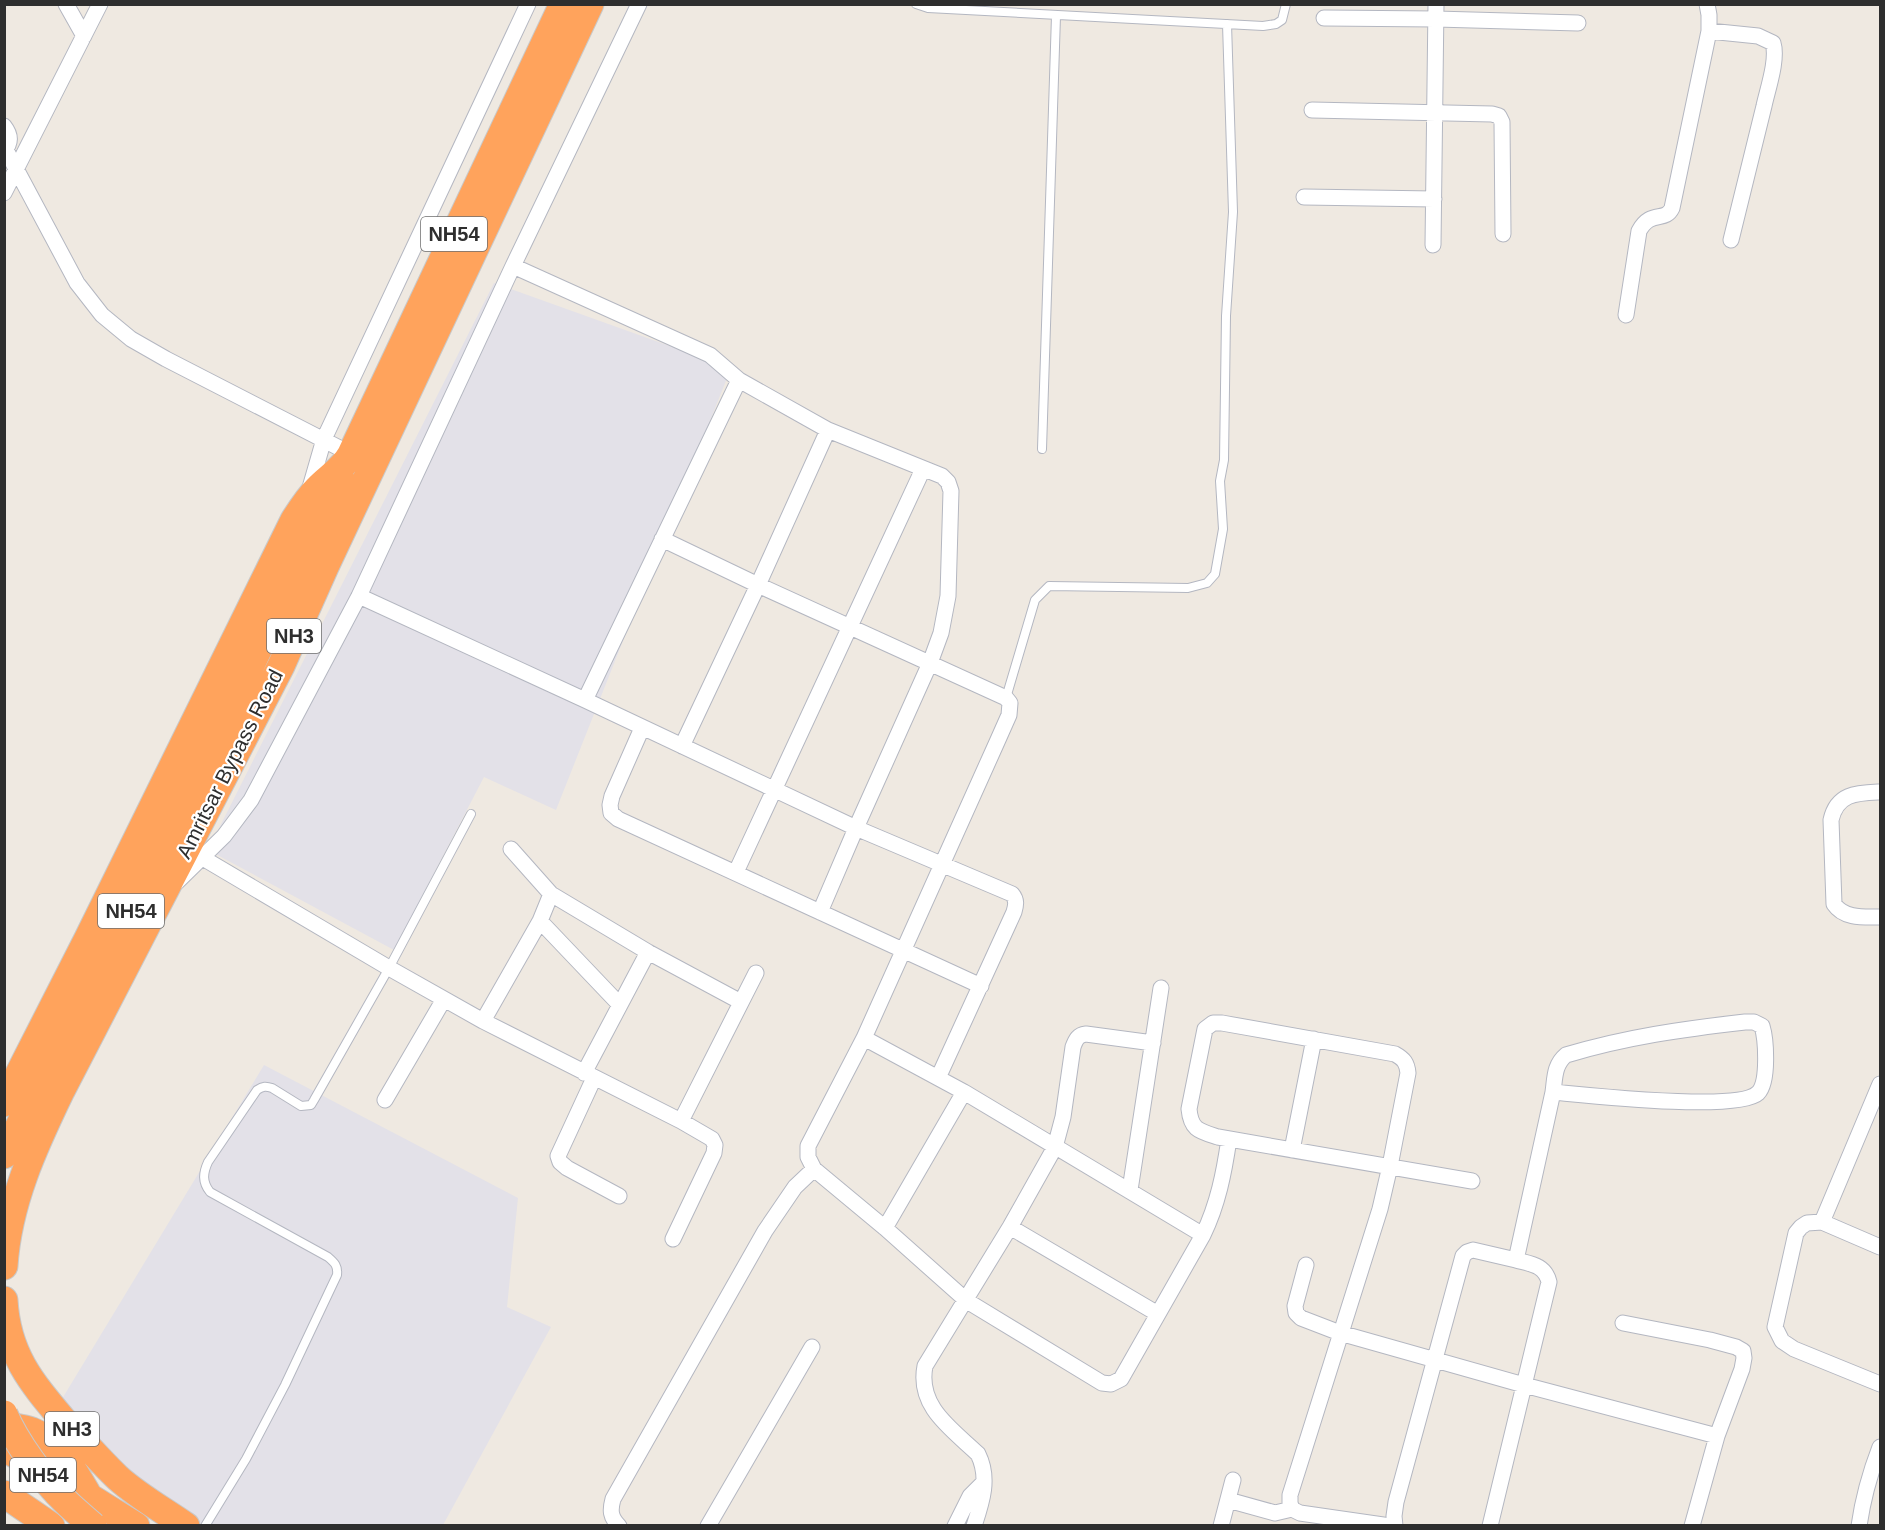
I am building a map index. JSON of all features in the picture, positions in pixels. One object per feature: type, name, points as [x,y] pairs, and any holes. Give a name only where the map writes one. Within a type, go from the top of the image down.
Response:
[{"type":"highway","name":"NH54","points":[[4,1155],[134,904],[251,665],[563,4]]},
{"type":"highway","name":"Amritsar Bypass Road","points":[[4,1266],[11,1214],[37,1140],[162,896],[194,853],[335,546],[590,4]]},
{"type":"highway","points":[[4,1103],[88,938],[281,544],[305,502],[348,459]]},
{"type":"highway","name":"NH3","points":[[4,1300],[5,1316],[13,1345],[23,1369],[37,1389],[91,1451],[157,1518],[186,1526]]},
{"type":"highway","name":"NH54","points":[[4,1414],[19,1441],[47,1480],[65,1501],[93,1526]]},
{"type":"highway","points":[[4,1425],[32,1431],[58,1449],[82,1492]]},
{"type":"highway","name":"NH3","points":[[4,1449],[82,1492],[136,1526]]},
{"type":"highway","points":[[4,1494],[51,1526]]},
{"type":"street","points":[[66,4],[84,36]]},
{"type":"street","points":[[4,193],[100,4]]},
{"type":"street","points":[[305,502],[324,439],[528,4]]},
{"type":"street","points":[[639,4],[513,266],[359,596],[251,800],[224,836],[194,853],[483,1021],[681,1120],[712,1138],[715,1145],[714,1153],[673,1239]]},
{"type":"street","points":[[1626,315],[1639,231],[1647,220],[1671,213],[1709,31],[1707,4]]},
{"type":"street","points":[[1323,18],[1436,12],[1578,23]]},
{"type":"street","points":[[1433,245],[1436,12]]},
{"type":"street","points":[[1709,31],[1758,36],[1773,43],[1775,54],[1731,240]]},
{"type":"street","points":[[1312,110],[1499,116],[1502,122],[1503,234]]},
{"type":"street","points":[[4,126],[10,138],[5,151],[77,283],[102,315],[131,339],[324,439],[348,459]]},
{"type":"street","points":[[1304,197],[1434,199]]},
{"type":"street","points":[[513,266],[710,355],[739,380],[828,430],[942,476],[948,482],[951,491],[946,612],[941,633],[930,663],[820,912]]},
{"type":"street","points":[[585,699],[739,380]]},
{"type":"street","points":[[682,746],[828,430]]},
{"type":"street","points":[[736,872],[923,469]]},
{"type":"street","points":[[662,539],[1006,698],[1010,703],[1009,715],[904,951],[864,1038],[808,1146],[808,1157],[814,1169],[885,1228],[966,1301],[1102,1383],[1111,1384],[1121,1379],[1214,1213],[1229,1139]]},
{"type":"street","points":[[359,596],[585,699],[856,828],[1012,894],[1016,898],[1014,912],[938,1077]]},
{"type":"street","points":[[642,728],[609,805],[611,813],[618,819],[981,986]]},
{"type":"street","points":[[1881,792],[1862,793],[1838,802],[1833,808],[1831,820],[1834,904],[1839,912],[1881,917]]},
{"type":"street","points":[[511,849],[551,894],[648,952],[741,1002]]},
{"type":"street","points":[[483,1021],[540,921],[551,894]]},
{"type":"street","points":[[540,921],[619,1004]]},
{"type":"street","points":[[619,1196],[567,1168],[560,1162],[558,1156],[619,1004],[648,952]]},
{"type":"street","points":[[681,1120],[756,973]]},
{"type":"street","points":[[1130,1190],[1161,988]]},
{"type":"street","points":[[385,1100],[444,999]]},
{"type":"street","points":[[1516,1260],[1560,1060],[1566,1055],[1628,1038],[1745,1022],[1754,1022],[1761,1026],[1765,1042],[1763,1084],[1758,1093],[1747,1098],[1671,1102],[1553,1092]]},
{"type":"street","points":[[1390,1526],[1300,1513],[1292,1509],[1290,1496],[1380,1209],[1390,1166],[1408,1072],[1407,1065],[1403,1058],[1395,1054],[1314,1039],[1222,1023],[1213,1023],[1205,1029],[1189,1109],[1190,1122],[1200,1132],[1229,1139],[1390,1166],[1472,1181]]},
{"type":"street","points":[[974,1526],[984,1494],[984,1472],[978,1454],[934,1411],[925,1393],[922,1379],[925,1366],[1010,1227],[1055,1147],[1063,1117],[1076,1039],[1086,1034],[1153,1042]]},
{"type":"street","points":[[864,1038],[964,1092],[1203,1235]]},
{"type":"street","points":[[1292,1150],[1314,1039]]},
{"type":"street","points":[[1822,1222],[1881,1084]]},
{"type":"street","points":[[885,1228],[964,1092]]},
{"type":"street","points":[[619,1526],[612,1517],[610,1509],[613,1499],[765,1231],[795,1187],[814,1169]]},
{"type":"street","points":[[1881,1247],[1822,1222],[1801,1227],[1796,1233],[1774,1327],[1782,1341],[1794,1349],[1881,1384]]},
{"type":"street","points":[[1010,1227],[1158,1314]]},
{"type":"street","points":[[1395,1526],[1396,1502],[1463,1256],[1473,1250],[1540,1267],[1547,1275],[1549,1282],[1490,1526]]},
{"type":"street","points":[[1306,1264],[1295,1306],[1296,1313],[1301,1318],[1340,1333],[1717,1436]]},
{"type":"street","points":[[1623,1323],[1710,1340],[1736,1347],[1743,1352],[1742,1369],[1717,1436],[1692,1526]]},
{"type":"street","points":[[708,1526],[812,1347]]},
{"type":"street","points":[[1859,1526],[1862,1502],[1869,1477],[1881,1448]]},
{"type":"street","points":[[1221,1526],[1233,1480]]},
{"type":"street","points":[[955,1526],[970,1496],[984,1482]]},
{"type":"street","points":[[1228,1500],[1275,1513],[1292,1509]]},
{"type":"lane","points":[[916,4],[928,8],[1263,26],[1276,24],[1282,20],[1286,4]]},
{"type":"lane","points":[[1042,449],[1056,16]]},
{"type":"lane","points":[[1006,698],[1035,600],[1049,586],[1188,588],[1207,583],[1215,574],[1222,529],[1220,481],[1224,460],[1226,316],[1233,212],[1227,24]]},
{"type":"lane","points":[[205,1526],[246,1459],[285,1385],[337,1275],[337,1268],[328,1257],[210,1192],[205,1185],[204,1171],[245,1108],[262,1087],[272,1088],[301,1106],[311,1105],[389,968],[471,814]]},
{"type":"shaded area","points":[[494,283],[731,368],[556,810],[484,777],[394,950],[208,850]]},
{"type":"shaded area","points":[[264,1065],[518,1198],[507,1307],[551,1327],[443,1525],[174,1525],[42,1432]]}]
